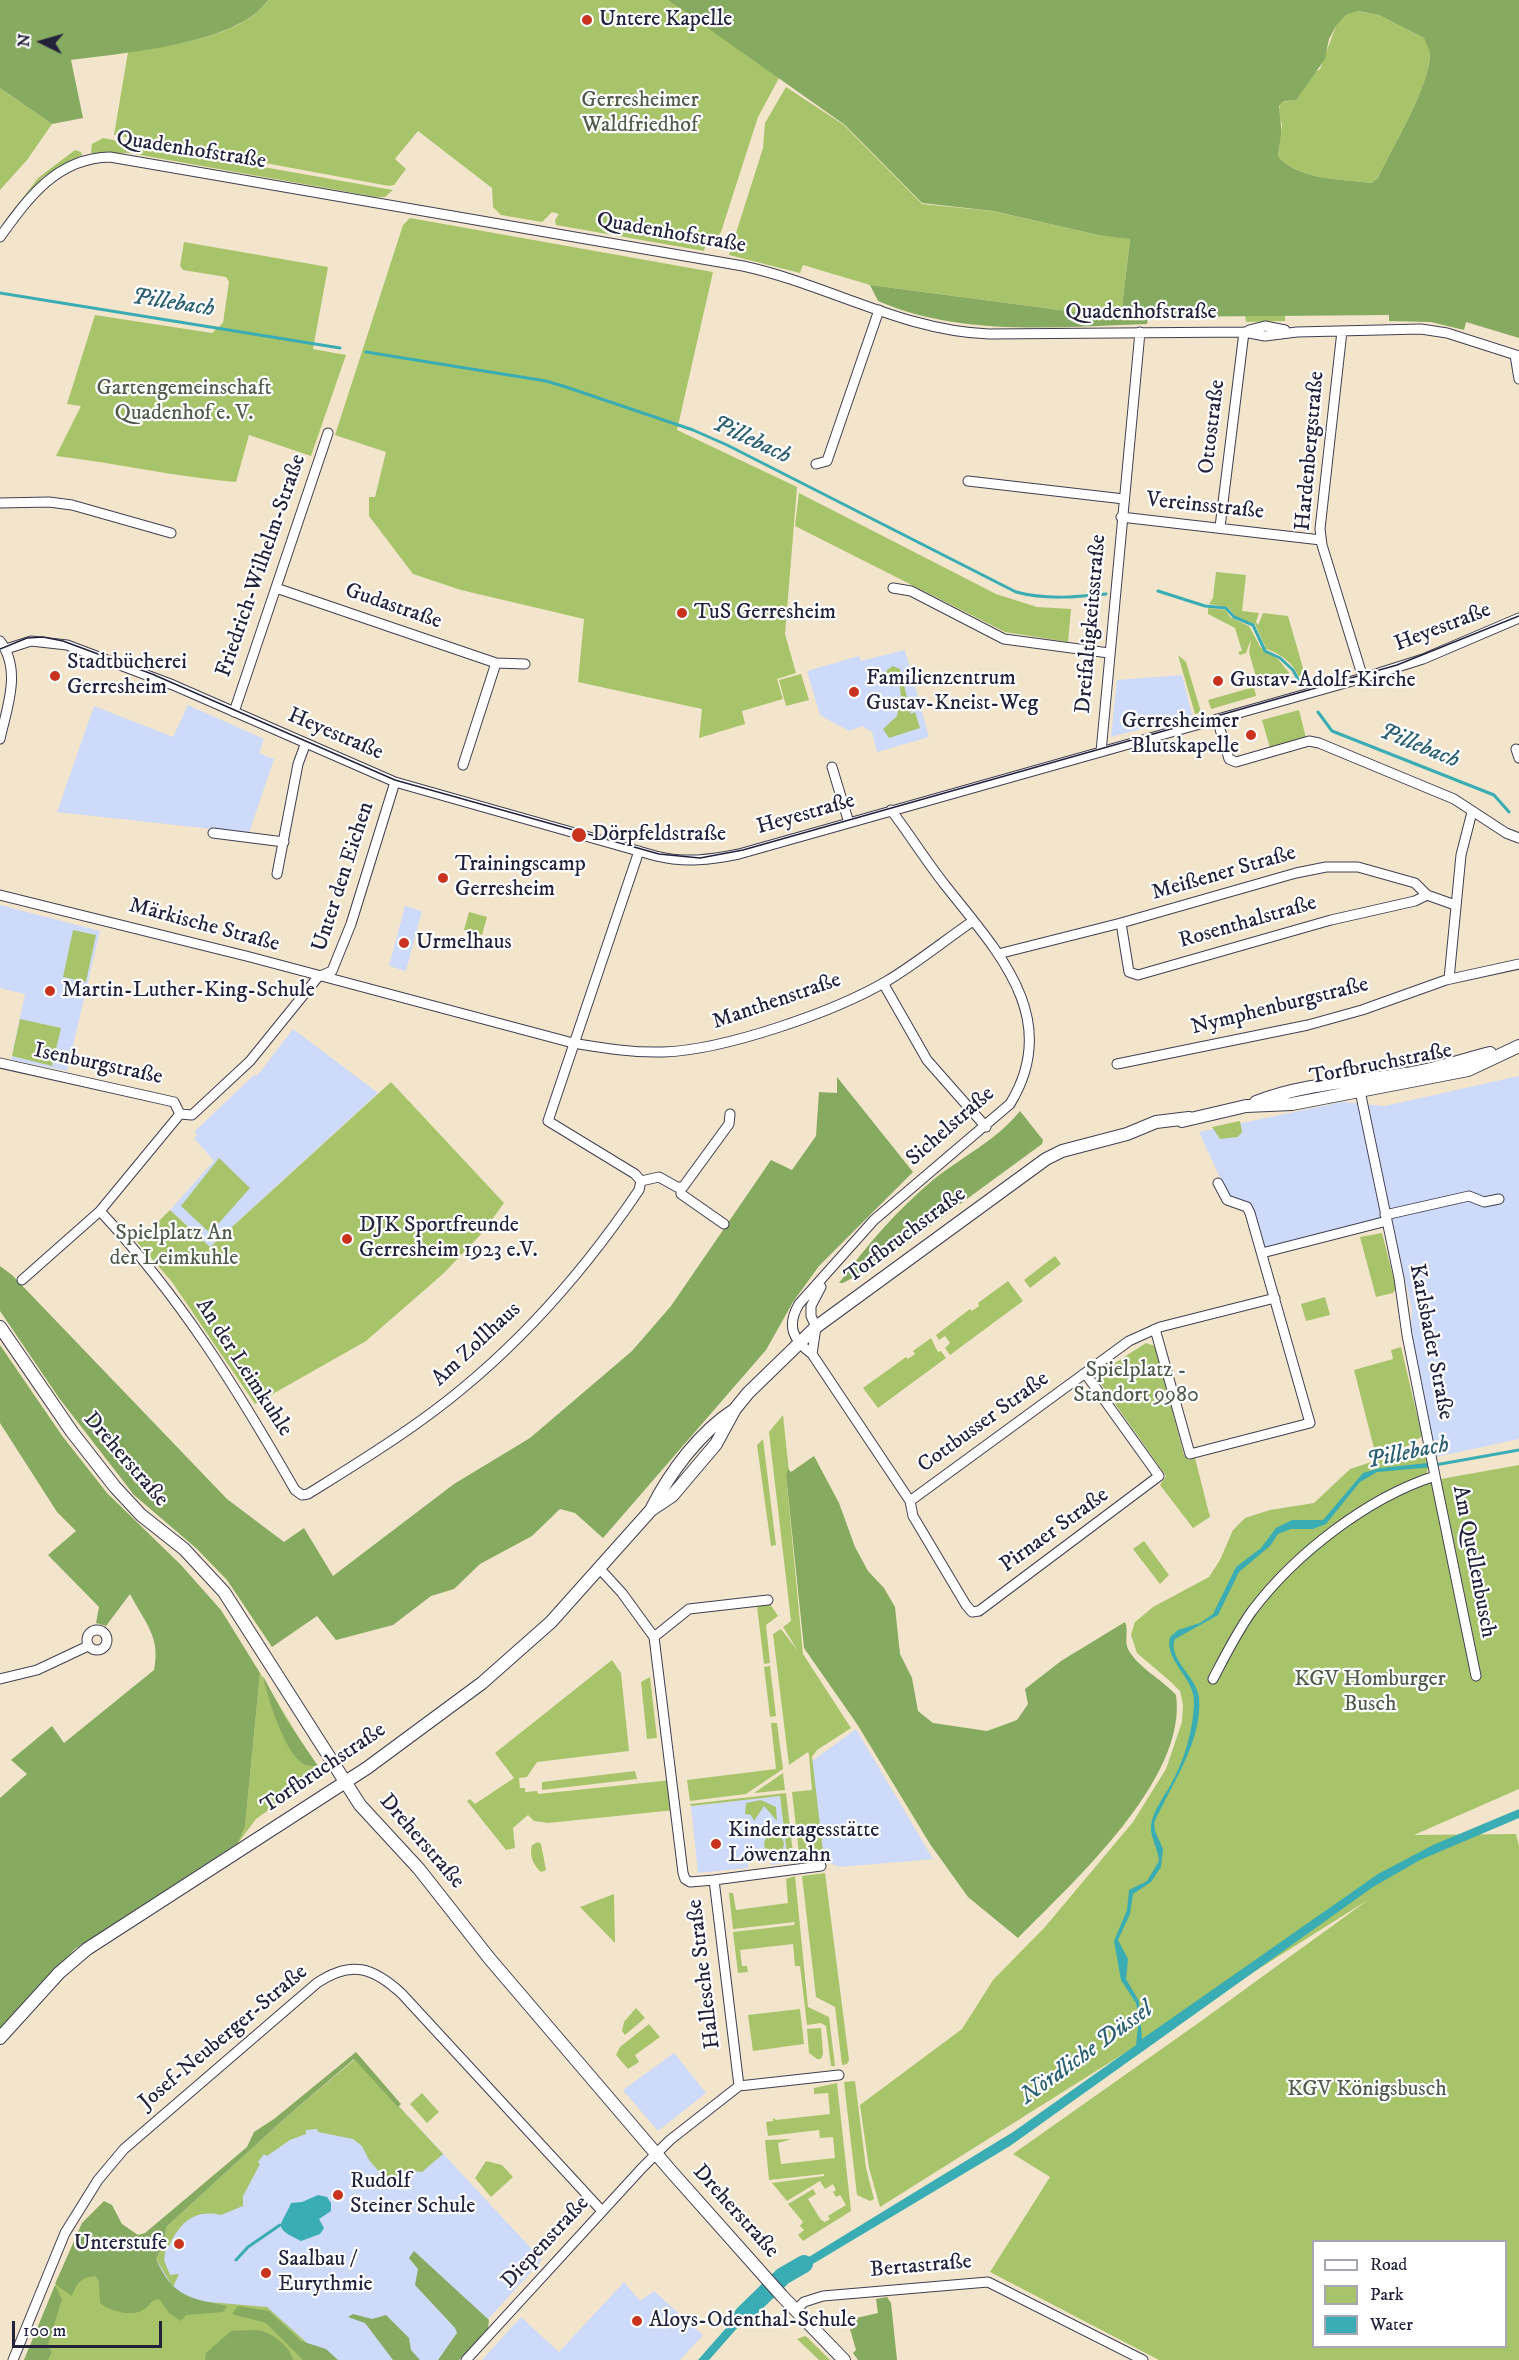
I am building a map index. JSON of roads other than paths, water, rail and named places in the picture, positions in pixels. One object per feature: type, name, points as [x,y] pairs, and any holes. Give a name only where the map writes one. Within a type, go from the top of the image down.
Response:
[{"type":"main road","name":"Torfbruchstraße","points":[[1246,1106],[1273,1095],[1358,1078],[1405,1074],[1519,1046]]},
{"type":"main road","name":"Torfbruchstraße","points":[[0,2038],[59,1973],[87,1949],[345,1782],[494,1672],[551,1622],[651,1510],[672,1496],[716,1444],[735,1409],[816,1327],[1033,1167],[1062,1151],[1127,1134],[1156,1122],[1189,1118],[1246,1106],[1292,1104],[1468,1070],[1519,1046]]},
{"type":"main road","points":[[1273,1095],[1291,1098],[1344,1088],[1360,1091],[1368,1084],[1405,1074]]},
{"type":"main road","name":"Dreherstraße","points":[[0,1327],[72,1432],[115,1487],[141,1515],[184,1550],[224,1592],[345,1782],[389,1839],[412,1860],[489,1958],[656,2154],[782,2296],[844,2360]]},
{"type":"street","name":"Quadenhofstraße","points":[[0,237],[42,185],[63,168],[88,159],[110,157],[715,261],[798,280],[918,325],[974,334],[1244,332],[1265,336],[1296,332],[1433,331],[1517,356]]},
{"type":"street","points":[[816,464],[827,461],[879,310]]},
{"type":"street","name":"Hardenbergstraße","points":[[1342,331],[1320,529],[1321,540],[1363,678]]},
{"type":"street","name":"Dreifaltigkeitsstraße","points":[[1101,752],[1121,517],[1140,332]]},
{"type":"street","name":"Ottostraße","points":[[1220,527],[1244,332]]},
{"type":"street","points":[[1517,356],[1519,379]]},
{"type":"street","name":"Friedrich-Wilhelm-Straße","points":[[234,712],[328,433]]},
{"type":"street","points":[[968,481],[1124,499]]},
{"type":"street","points":[[0,503],[49,501],[72,505],[171,533]]},
{"type":"street","name":"Vereinsstraße","points":[[1121,517],[1321,540]]},
{"type":"street","name":"Gudastraße","points":[[276,588],[496,663],[525,664]]},
{"type":"street","points":[[893,588],[911,591],[1004,639],[1109,653]]},
{"type":"street","name":"Heyestraße","points":[[6,650],[31,641],[68,645],[154,677],[305,745],[395,782],[639,851],[679,860],[712,860],[1363,678],[1423,659],[1519,618]]},
{"type":"street","points":[[0,641],[6,650],[12,683],[0,739]]},
{"type":"street","points":[[463,765],[496,663]]},
{"type":"street","points":[[1217,719],[1229,759],[1236,762],[1310,741],[1454,799],[1472,812],[1519,838]]},
{"type":"street","points":[[277,874],[298,764],[305,745]]},
{"type":"street","points":[[832,767],[849,823]]},
{"type":"street","name":"Unter den Eichen","points":[[22,1280],[100,1211],[180,1113],[192,1115],[250,1061],[318,977],[333,971],[348,932],[395,782]]},
{"type":"street","name":"Sichelstraße","points":[[799,1344],[792,1331],[794,1313],[857,1237],[898,1198],[986,1127],[1010,1104],[1023,1084],[1029,1062],[1031,1041],[1024,1002],[998,954],[891,810]]},
{"type":"street","points":[[1449,980],[1461,855],[1472,812]]},
{"type":"street","points":[[213,833],[284,842]]},
{"type":"street","points":[[639,851],[548,1122],[635,1174],[640,1181],[659,1177],[681,1188]]},
{"type":"street","name":"Meißener Straße","points":[[998,954],[1120,923],[1296,873],[1326,867],[1358,867],[1415,883],[1427,895],[1455,905]]},
{"type":"street","name":"Märkische Straße","points":[[0,895],[573,1043]]},
{"type":"street","name":"Rosenthalstraße","points":[[1120,923],[1129,972],[1138,975],[1362,911],[1415,901],[1427,895]]},
{"type":"street","name":"Manthenstraße","points":[[573,1043],[616,1050],[664,1052],[728,1042],[823,1010],[883,983],[973,921]]},
{"type":"street","name":"Nymphenburgstraße","points":[[1117,1064],[1308,1026],[1449,980],[1519,964]]},
{"type":"street","points":[[883,983],[927,1060],[986,1127]]},
{"type":"street","name":"Isenburgstraße","points":[[0,1063],[174,1102],[180,1113]]},
{"type":"street","name":"Karlsbader Straße","points":[[1360,1091],[1435,1474]]},
{"type":"street","points":[[724,1224],[681,1194],[681,1188],[729,1124],[730,1114]]},
{"type":"street","name":"Am Zollhaus","points":[[300,1495],[308,1494],[362,1462],[417,1423],[483,1371],[580,1270],[639,1190],[640,1181]]},
{"type":"street","points":[[1155,1329],[1190,1454],[1310,1423],[1247,1207],[1227,1200],[1218,1183]]},
{"type":"street","points":[[1262,1253],[1469,1196],[1484,1202],[1499,1199]]},
{"type":"street","name":"An der Leimkuhle","points":[[100,1211],[153,1269],[201,1333],[250,1409],[300,1495]]},
{"type":"street","name":"Sichelstraße","points":[[816,1327],[811,1316],[811,1306],[831,1269]]},
{"type":"street","name":"Cottbusser Straße","points":[[799,1344],[812,1354],[910,1501],[1129,1341],[1155,1329],[1275,1298]]},
{"type":"street","points":[[812,1354],[816,1327]]},
{"type":"street","name":"Pirnaer Straße","points":[[910,1501],[913,1516],[966,1605],[972,1612],[979,1611],[1159,1476],[1085,1373]]},
{"type":"street","name":"Am Quellenbusch","points":[[1213,1679],[1252,1612],[1312,1549],[1373,1504],[1395,1491],[1435,1474],[1476,1676]]},
{"type":"street","name":"Hallesche Straße","points":[[600,1569],[618,1587],[654,1637],[683,1873],[685,1879],[690,1882],[714,1880],[739,2086]]},
{"type":"street","points":[[654,1637],[689,1609],[768,1600]]},
{"type":"street","points":[[0,1679],[38,1670],[88,1646]]},
{"type":"street","points":[[714,1880],[821,1866]]},
{"type":"street","name":"Josef-Neuberger-Straße","points":[[13,2360],[65,2233],[98,2180],[124,2149],[317,1983],[330,1974],[345,1970],[371,1971],[394,1987],[602,2211]]},
{"type":"street","points":[[656,2154],[739,2086],[839,2075]]},
{"type":"street","name":"Diepenstraße","points":[[466,2360],[656,2154]]},
{"type":"street","name":"Bertastraße","points":[[796,2310],[804,2302],[823,2296],[988,2282],[1143,2360]]},
{"type":"water","points":[[1428,1463],[1434,1467],[1377,1472],[1360,1482],[1326,1524],[1313,1529],[1291,1529],[1278,1534],[1270,1546],[1239,1572],[1218,1615],[1175,1639],[1175,1653],[1197,1689],[1199,1697],[1196,1730],[1184,1762],[1154,1823],[1163,1849],[1161,1867],[1151,1882],[1133,1894],[1130,1914],[1118,1940],[1128,1959],[1126,1979],[1139,2001],[1142,2039],[1378,1874],[1433,1845],[1519,1809],[1519,1818],[1420,1860],[1373,1887],[1010,2146],[786,2280],[781,2274],[1013,2132],[1136,2045],[1139,2017],[1136,2003],[1121,1980],[1114,1941],[1127,1910],[1129,1890],[1147,1881],[1159,1861],[1152,1834],[1152,1820],[1180,1766],[1192,1725],[1193,1695],[1175,1662],[1169,1646],[1170,1637],[1178,1630],[1200,1623],[1213,1614],[1236,1567],[1261,1548],[1276,1528],[1292,1520],[1323,1520],[1363,1473],[1380,1468]]},
{"type":"water","points":[[318,2195],[327,2197],[331,2203],[331,2211],[319,2219],[324,2228],[320,2234],[301,2241],[285,2232],[281,2225],[291,2203],[302,2202]]},
{"type":"water","points":[[756,2294],[761,2301],[709,2360],[698,2360]]},
{"type":"waterway","name":"Pillebach","points":[[0,293],[340,348]]},
{"type":"waterway","name":"Pillebach","points":[[366,352],[546,381],[566,387],[693,430],[727,445],[1016,592],[1050,597],[1106,594]]},
{"type":"waterway","name":"Pillebach","points":[[1158,591],[1205,606],[1226,608],[1234,617],[1253,625],[1265,651],[1280,658],[1293,670],[1300,683]]},
{"type":"waterway","name":"Pillebach","points":[[1318,712],[1332,731],[1494,795],[1509,812]]},
{"type":"waterway","name":"Pillebach","points":[[1435,1465],[1519,1450]]},
{"type":"waterway","points":[[236,2260],[248,2247],[280,2225]]},
{"type":"waterway","name":"Nördliche Düssel","points":[[743,2315],[783,2276],[804,2264]]},
{"type":"tram line","points":[[0,649],[27,638],[43,637],[63,641],[152,674],[395,780],[659,854],[700,858],[743,850],[1397,665],[1519,616]]},
{"type":"place","name":"Untere Kapelle","points":[[587,20]]},
{"type":"place","name":"TuS Gerresheim","points":[[682,613]]},
{"type":"place","name":"Stadtbücherei Gerresheim","points":[[55,676]]},
{"type":"place","name":"Gustav-Adolf-Kirche","points":[[1218,681]]},
{"type":"place","name":"Familienzentrum Gustav-Kneist-Weg","points":[[854,692]]},
{"type":"place","name":"Gerresheimer Blutskapelle","points":[[1251,735]]},
{"type":"place","name":"Dörpfeldstraße","points":[[579,835]]},
{"type":"place","name":"Trainingscamp Gerresheim","points":[[443,878]]},
{"type":"place","name":"Urmelhaus","points":[[404,943]]},
{"type":"place","name":"Martin-Luther-King-Schule","points":[[50,991]]},
{"type":"place","name":"DJK Sportfreunde Gerresheim 1923 e.V.","points":[[347,1239]]},
{"type":"place","name":"Kindertagesstätte Löwenzahn","points":[[716,1844]]},
{"type":"place","name":"Rudolf Steiner Schule","points":[[338,2195]]},
{"type":"place","name":"Unterstufe","points":[[179,2244]]},
{"type":"place","name":"Saalbau / Eurythmie","points":[[266,2273]]},
{"type":"place","name":"Aloys-Odenthal-Schule","points":[[637,2321]]},
{"type":"park label","name":"Gerresheimer Waldfriedhof","points":[[640,114]]},
{"type":"park label","name":"Gartengemeinschaft Quadenhof e. V.","points":[[184,402]]},
{"type":"park label","name":"Spielplatz An der Leimkuhle","points":[[174,1246]]},
{"type":"park label","name":"Spielplatz - Standort 9980","points":[[1136,1384]]},
{"type":"park label","name":"KGV Homburger Busch","points":[[1370,1692]]},
{"type":"park label","name":"KGV Königsbusch","points":[[1367,2090]]}]
